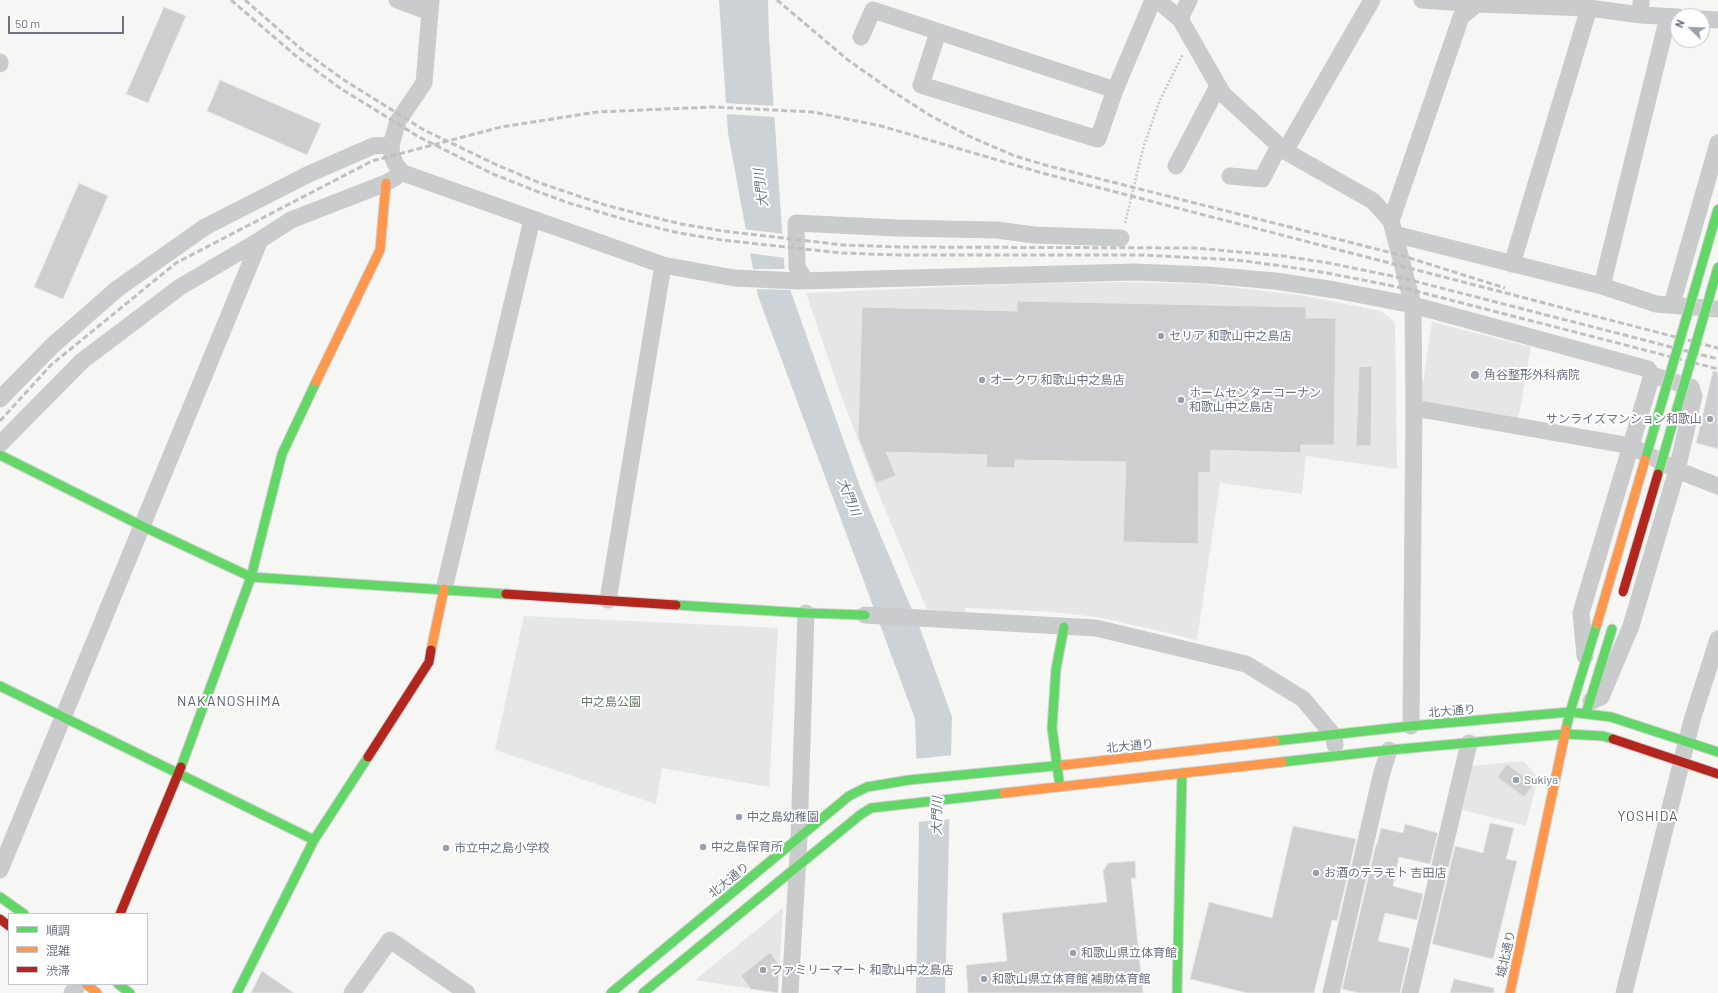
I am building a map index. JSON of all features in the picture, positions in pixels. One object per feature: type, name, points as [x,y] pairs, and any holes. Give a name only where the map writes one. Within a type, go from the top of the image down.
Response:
[{"type":"street","points":[[397,0],[431,6],[424,83],[398,121],[391,145],[392,156],[396,165],[403,173],[532,220],[663,265],[734,278],[803,281],[1134,272],[1207,275],[1274,281],[1335,290],[1412,305],[1648,369],[1652,375],[1690,387],[1694,396],[1677,470],[1631,626],[1601,697],[1583,724]]},
{"type":"street","points":[[938,32],[921,85],[1098,139],[1115,90],[1153,0]]},
{"type":"street","points":[[1157,0],[1180,19],[1223,94],[1282,149],[1373,201],[1392,227],[1412,305],[1414,408],[1411,726]]},
{"type":"street","points":[[1180,19],[1189,0]]},
{"type":"street","points":[[1230,176],[1262,179],[1282,149],[1372,0]]},
{"type":"street","points":[[1422,0],[1589,8],[1641,7],[1670,16]]},
{"type":"street","points":[[1392,227],[1461,18],[1478,2]]},
{"type":"street","points":[[1512,264],[1589,8]]},
{"type":"street","points":[[861,37],[873,10],[1115,90]]},
{"type":"street","points":[[1602,286],[1670,28]]},
{"type":"street","points":[[1175,161],[1218,86]]},
{"type":"street","points":[[1672,304],[1718,143]]},
{"type":"street","points":[[0,399],[52,346],[117,289],[205,227],[309,174],[373,146],[391,145]]},
{"type":"street","points":[[0,444],[82,361],[180,286],[260,240],[291,220],[386,183],[403,173]]},
{"type":"street","points":[[120,913],[179,774],[251,577],[282,454],[380,250],[386,183]]},
{"type":"street","points":[[1526,920],[1570,712],[1598,624],[1718,209]]},
{"type":"street","points":[[237,993],[314,840],[429,662],[444,589],[532,220]]},
{"type":"street","points":[[803,281],[797,267],[796,222],[896,228],[997,230],[1034,235],[1121,238]]},
{"type":"street","points":[[1392,227],[1512,264],[1602,286],[1656,304],[1672,304],[1718,309]]},
{"type":"street","points":[[0,870],[260,240]]},
{"type":"street","points":[[608,600],[663,265]]},
{"type":"street","points":[[1621,598],[1718,266]]},
{"type":"street","points":[[1585,662],[1581,613],[1652,375]]},
{"type":"street","points":[[1414,408],[1631,446],[1677,470],[1718,486]]},
{"type":"street","points":[[0,456],[142,526],[251,577],[806,614],[865,615],[929,620],[1096,628],[1246,664],[1303,699],[1334,736],[1336,756]]},
{"type":"street","points":[[790,993],[796,868],[799,838],[806,614]]},
{"type":"street","points":[[1583,724],[1613,625]]},
{"type":"street","points":[[1060,787],[1052,728],[1056,669],[1064,627]]},
{"type":"street","points":[[1624,993],[1686,741],[1718,639]]},
{"type":"street","points":[[0,686],[314,840]]},
{"type":"street","name":"北大通り","points":[[610,993],[849,796],[867,788],[909,780],[1057,766],[1334,736],[1411,726],[1570,712],[1583,724],[1604,736],[1718,774]]},
{"type":"street","name":"北大通り","points":[[642,993],[860,815],[871,808],[967,796],[1389,750],[1566,734],[1583,724],[1611,717],[1718,752]]},
{"type":"street","points":[[1410,993],[1469,743]]},
{"type":"street","points":[[1332,993],[1381,776],[1389,750]]},
{"type":"street","points":[[1177,993],[1182,773]]},
{"type":"street","points":[[1526,920],[1559,808]]},
{"type":"street","points":[[0,897],[23,913]]},
{"type":"street","points":[[0,919],[8,925]]},
{"type":"street","name":"城北通り","points":[[1510,993],[1526,920]]},
{"type":"street","points":[[352,993],[390,940],[467,993]]},
{"type":"street","points":[[72,993],[78,985]]},
{"type":"street","points":[[87,985],[97,993]]},
{"type":"street","points":[[119,985],[130,993]]},
{"type":"path","points":[[1121,238],[1143,152],[1160,100],[1186,47],[1193,42]]},
{"type":"shaded area","points":[[1118,282],[1203,284],[1300,295],[1381,311],[1395,322],[1397,469],[1306,456],[1302,494],[1220,483],[1197,640],[1103,618],[1055,612],[965,608],[965,612],[927,610],[875,485],[838,387],[806,293],[1015,284]]},
{"type":"shaded area","name":"角谷整形外科病院","points":[[1432,322],[1531,347],[1517,426],[1420,403]]},
{"type":"shaded area","points":[[1523,761],[1538,777],[1526,826],[1462,810],[1472,766]]},
{"type":"shaded area","points":[[783,908],[778,993],[695,980],[764,924]]},
{"type":"green space","name":"中之島公園","points":[[524,616],[778,628],[769,787],[662,768],[656,804],[495,750]]},
{"type":"water","name":"大門川","points":[[719,0],[768,0],[769,36],[785,275],[860,487],[921,631],[952,717],[945,993],[916,993],[919,832],[915,719],[758,296],[728,133]]},
{"type":"pier","points":[[724,103],[776,106],[776,117],[724,114]]},
{"type":"pier","points":[[743,229],[784,234],[786,258],[748,253]]},
{"type":"pier","points":[[750,269],[787,269],[793,290],[754,289]]},
{"type":"pier","points":[[953,755],[952,819],[917,822],[915,759]]},
{"type":"building","points":[[164,7],[186,16],[148,103],[126,94]]},
{"type":"building","points":[[220,80],[321,124],[307,155],[207,111]]},
{"type":"building","points":[[79,183],[108,196],[63,299],[34,287]]},
{"type":"building","points":[[1017,301],[1306,307],[1306,318],[1336,318],[1334,445],[1301,445],[1301,453],[1211,450],[1210,473],[1199,472],[1198,544],[1123,542],[1126,462],[1015,460],[1015,468],[986,467],[987,455],[886,452],[896,476],[876,483],[858,437],[862,307],[1017,311]]},
{"type":"building","points":[[1372,366],[1371,446],[1356,446],[1359,367]]},
{"type":"building","name":"サンライズマンション和歌山","points":[[1713,371],[1718,372],[1718,449],[1696,443]]},
{"type":"building","name":"Sukiya","points":[[1507,764],[1534,784],[1524,797],[1497,777]]},
{"type":"building","points":[[1490,823],[1514,828],[1506,859],[1517,861],[1493,959],[1432,944],[1455,846],[1483,853]]},
{"type":"building","points":[[1405,824],[1438,833],[1430,864],[1399,857],[1393,886],[1423,894],[1417,920],[1385,913],[1378,941],[1410,948],[1400,993],[1359,993],[1342,989],[1381,828],[1403,833]]},
{"type":"building","points":[[1293,826],[1356,839],[1337,921],[1332,920],[1314,993],[1247,993],[1190,979],[1209,902],[1272,918]]},
{"type":"building","name":"和歌山県立体育館","points":[[1135,861],[1136,878],[1131,878],[1143,993],[968,993],[966,965],[1007,961],[1002,913],[1107,902],[1103,871],[1108,863]]},
{"type":"building","name":"ファミリーマート 和歌山中之島店","points":[[770,952],[779,965],[778,993],[751,989],[741,976]]},
{"type":"building","points":[[262,971],[294,993],[251,993]]},
{"type":"building","points":[[1454,979],[1494,988],[1494,993],[1450,993]]},
{"type":"railway","points":[[231,0],[296,56],[340,88],[419,137],[493,174],[536,191],[569,203],[637,223],[679,233],[722,240],[841,253],[900,255],[1144,255],[1236,260],[1282,266],[1408,289],[1718,369]]},
{"type":"railway","points":[[245,0],[301,49],[344,80],[424,130],[497,165],[540,183],[605,205],[681,224],[723,231],[843,245],[901,247],[1195,248],[1283,256],[1329,263],[1406,279],[1718,359]]},
{"type":"railway","points":[[777,0],[848,60],[892,91],[931,116],[973,138],[1015,156],[1045,165],[1400,255],[1505,288]]},
{"type":"railway","points":[[0,421],[51,365],[176,263],[372,161],[501,127],[597,112],[712,107],[813,112],[881,126],[1042,173],[1718,348]]},
{"type":"traffic: fast","points":[[1645,460],[1718,209]]},
{"type":"traffic: fast","points":[[1658,474],[1718,267]]},
{"type":"traffic: fast","points":[[181,767],[251,577],[282,454],[316,382]]},
{"type":"traffic: fast","points":[[0,455],[142,526],[251,577],[506,594]]},
{"type":"traffic: fast","points":[[676,605],[865,615]]},
{"type":"traffic: fast","points":[[1566,729],[1597,624]]},
{"type":"traffic: fast","points":[[1059,780],[1052,728],[1056,669],[1064,627]]},
{"type":"traffic: fast","points":[[1586,713],[1612,629]]},
{"type":"traffic: fast","points":[[0,686],[314,840]]},
{"type":"traffic: fast","points":[[1275,741],[1411,726],[1570,712],[1611,717],[1718,752]]},
{"type":"traffic: fast","points":[[1282,762],[1389,750],[1566,734],[1603,736],[1613,739]]},
{"type":"traffic: fast","points":[[237,993],[314,840],[368,757]]},
{"type":"traffic: fast","points":[[611,993],[849,796],[867,787],[909,780],[1064,765]]},
{"type":"traffic: fast","points":[[1177,993],[1182,773]]},
{"type":"traffic: fast","points":[[643,993],[860,815],[871,808],[1004,793]]},
{"type":"traffic: fast","points":[[0,897],[23,913]]},
{"type":"traffic: fast","points":[[119,985],[130,993]]},
{"type":"traffic: slow","points":[[316,382],[380,250],[386,183]]},
{"type":"traffic: slow","points":[[1597,624],[1645,460]]},
{"type":"traffic: slow","points":[[431,650],[444,589]]},
{"type":"traffic: slow","points":[[1510,993],[1566,729]]},
{"type":"traffic: slow","points":[[1064,765],[1275,741]]},
{"type":"traffic: slow","points":[[1004,793],[1282,762]]},
{"type":"traffic: slow","points":[[87,985],[97,993]]},
{"type":"traffic: jam","points":[[1623,592],[1658,474]]},
{"type":"traffic: jam","points":[[506,594],[676,605]]},
{"type":"traffic: jam","points":[[368,757],[429,662],[431,650]]},
{"type":"traffic: jam","points":[[1613,739],[1718,774]]},
{"type":"traffic: jam","points":[[120,913],[181,767]]},
{"type":"traffic: jam","points":[[0,919],[8,925]]},
{"type":"place","name":"セリア 和歌山中之島店","points":[[1161,336]]},
{"type":"place","name":"角谷整形外科病院","points":[[1475,375]]},
{"type":"place","name":"オークワ 和歌山中之島店","points":[[982,380]]},
{"type":"place","name":"ホームセンターコーナン 和歌山中之島店","points":[[1181,400]]},
{"type":"place","name":"サンライズマンション和歌山","points":[[1710,419]]},
{"type":"place","name":"Sukiya","points":[[1516,780]]},
{"type":"place","name":"中之島幼稚園","points":[[739,817]]},
{"type":"place","name":"中之島保育所","points":[[703,847]]},
{"type":"place","name":"市立中之島小学校","points":[[446,848]]},
{"type":"place","name":"お酒のテラモト 吉田店","points":[[1316,873]]},
{"type":"place","name":"和歌山県立体育館","points":[[1073,953]]},
{"type":"place","name":"ファミリーマート 和歌山中之島店","points":[[763,970]]},
{"type":"place","name":"和歌山県立体育館 補助体育館","points":[[984,979]]},
{"type":"district","name":"NAKANOSHIMA","points":[[229,701]]},
{"type":"district","name":"YOSHIDA","points":[[1648,816]]}]
